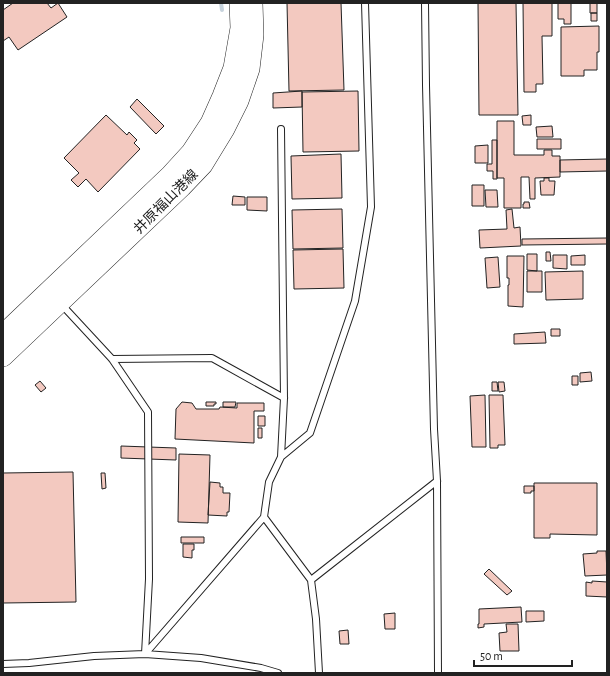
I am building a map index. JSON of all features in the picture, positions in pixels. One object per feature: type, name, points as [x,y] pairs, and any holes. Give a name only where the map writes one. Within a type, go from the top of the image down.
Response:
[{"type":"main road","name":"井原福山港線","points":[[3,357],[54,298],[191,152],[210,123],[233,68],[240,28],[239,3]]},
{"type":"main road","name":"井原福山港線","points":[[3,334],[54,298],[182,188],[203,165],[232,115],[250,69],[254,35],[253,3]]},
{"type":"lane","points":[[281,457],[310,433],[355,301],[371,207],[365,3]]},
{"type":"lane","points":[[425,3],[437,481],[438,673]]},
{"type":"lane","points":[[146,654],[264,516],[269,482],[281,457],[284,398],[280,129]]},
{"type":"lane","points":[[54,298],[112,360],[148,412],[149,579],[146,654]]},
{"type":"lane","points":[[112,360],[212,358],[284,398]]},
{"type":"lane","points":[[312,580],[437,481]]},
{"type":"lane","points":[[264,516],[312,580],[319,673]]},
{"type":"lane","points":[[3,664],[29,663],[94,656],[146,654],[201,658],[262,668],[278,673]]},
{"type":"building","points":[[13,3],[47,3],[51,8],[58,3],[67,17],[18,50],[9,37],[3,41],[3,10]]},
{"type":"building","points":[[287,3],[341,3],[344,90],[289,91]]},
{"type":"building","points":[[478,3],[516,3],[518,115],[479,115]]},
{"type":"building","points":[[523,3],[552,3],[552,36],[542,36],[543,84],[536,84],[536,92],[524,92]]},
{"type":"building","points":[[558,3],[571,3],[571,24],[564,24],[564,19],[558,19]]},
{"type":"building","points":[[590,3],[597,3],[597,13],[590,13]]},
{"type":"building","points":[[591,13],[597,13],[597,21],[591,21]]},
{"type":"building","points":[[599,26],[597,70],[584,70],[584,76],[561,76],[561,27]]},
{"type":"building","points":[[302,91],[302,107],[273,108],[273,93]]},
{"type":"building","points":[[358,91],[359,151],[303,152],[302,92]]},
{"type":"building","points":[[137,99],[164,126],[156,134],[130,107]]},
{"type":"building","points":[[106,115],[127,135],[129,132],[137,140],[134,143],[140,149],[98,192],[86,179],[78,187],[71,180],[79,173],[64,158]]},
{"type":"building","points":[[531,115],[531,125],[523,125],[522,116]]},
{"type":"building","points":[[497,121],[514,121],[514,155],[544,155],[544,150],[552,150],[552,156],[560,156],[560,177],[535,178],[535,199],[530,199],[529,177],[521,177],[521,208],[504,208],[504,178],[497,178]]},
{"type":"building","points":[[552,126],[553,137],[537,137],[536,127]]},
{"type":"building","points":[[537,139],[561,139],[561,149],[537,149]]},
{"type":"building","points":[[492,140],[497,140],[497,179],[493,179],[493,171],[487,171],[487,164],[492,164]]},
{"type":"building","points":[[488,145],[488,163],[475,163],[475,146]]},
{"type":"building","points":[[341,154],[342,198],[292,199],[291,156]]},
{"type":"building","points":[[607,159],[607,171],[560,172],[560,160]]},
{"type":"building","points":[[544,178],[549,178],[549,181],[555,181],[554,195],[541,195],[540,181],[544,181]]},
{"type":"building","points":[[472,185],[484,185],[484,206],[472,206]]},
{"type":"building","points":[[485,190],[497,190],[498,207],[486,207]]},
{"type":"building","points":[[233,196],[245,197],[245,205],[232,205]]},
{"type":"building","points":[[247,197],[267,197],[267,211],[247,210]]},
{"type":"building","points":[[524,202],[529,202],[530,208],[523,208]]},
{"type":"building","points":[[342,209],[343,248],[293,249],[292,210]]},
{"type":"building","points":[[512,209],[514,228],[520,227],[521,246],[480,248],[479,230],[507,229],[506,210]]},
{"type":"building","points":[[607,238],[607,244],[522,245],[522,239]]},
{"type":"building","points":[[343,249],[344,288],[294,289],[293,250]]},
{"type":"building","points":[[546,252],[550,252],[551,261],[546,261]]},
{"type":"building","points":[[527,254],[537,254],[537,271],[527,270]]},
{"type":"building","points":[[553,255],[567,255],[567,269],[553,268]]},
{"type":"building","points":[[585,255],[585,265],[571,265],[571,256]]},
{"type":"building","points":[[507,256],[524,256],[523,307],[508,306],[509,278],[507,278]]},
{"type":"building","points":[[498,257],[500,287],[487,288],[485,258]]},
{"type":"building","points":[[527,271],[542,271],[542,292],[527,292]]},
{"type":"building","points":[[583,271],[583,299],[546,300],[545,272]]},
{"type":"building","points":[[551,329],[560,329],[560,336],[551,336]]},
{"type":"building","points":[[545,332],[546,343],[514,344],[514,334]]},
{"type":"building","points":[[591,372],[592,381],[580,382],[580,373]]},
{"type":"building","points":[[572,376],[578,376],[578,385],[572,385]]},
{"type":"building","points":[[40,381],[46,388],[41,392],[35,385]]},
{"type":"building","points":[[492,382],[497,382],[498,391],[492,391]]},
{"type":"building","points":[[498,382],[504,382],[505,391],[499,392]]},
{"type":"building","points":[[485,395],[486,447],[472,447],[470,396]]},
{"type":"building","points":[[489,395],[503,395],[505,445],[498,445],[498,448],[490,448]]},
{"type":"building","points":[[182,402],[192,403],[196,409],[219,409],[220,407],[237,408],[237,403],[264,403],[264,411],[254,411],[254,443],[175,439],[176,409]]},
{"type":"building","points":[[206,402],[216,402],[216,404],[214,404],[214,406],[206,406]]},
{"type":"building","points":[[223,402],[236,402],[235,407],[223,407]]},
{"type":"building","points":[[258,416],[265,416],[265,426],[258,426]]},
{"type":"building","points":[[258,428],[262,428],[262,438],[258,438]]},
{"type":"building","points":[[121,446],[176,448],[176,460],[121,458]]},
{"type":"building","points":[[179,454],[210,455],[208,523],[178,522]]},
{"type":"building","points":[[73,472],[76,602],[3,603],[3,473]]},
{"type":"building","points":[[101,473],[105,473],[106,488],[102,489]]},
{"type":"building","points":[[210,482],[220,483],[220,487],[223,487],[223,493],[230,493],[229,512],[227,512],[227,516],[208,515]]},
{"type":"building","points":[[534,483],[597,483],[597,535],[550,534],[550,538],[534,538]]},
{"type":"building","points":[[524,486],[534,486],[534,491],[531,491],[531,493],[524,493]]},
{"type":"building","points":[[181,537],[204,537],[204,543],[181,543]]},
{"type":"building","points":[[183,544],[194,544],[192,558],[183,557]]},
{"type":"building","points":[[597,551],[606,551],[607,575],[585,576],[583,554],[597,553]]},
{"type":"building","points":[[489,569],[512,591],[507,595],[484,574]]},
{"type":"building","points":[[592,581],[607,582],[607,597],[586,596],[586,582],[592,583]]},
{"type":"building","points":[[521,607],[522,622],[484,624],[484,627],[478,628],[479,609]]},
{"type":"building","points":[[526,611],[544,611],[544,621],[526,622]]},
{"type":"building","points":[[395,613],[395,629],[385,629],[384,614]]},
{"type":"building","points":[[506,624],[518,624],[519,651],[500,651],[499,633],[507,632]]},
{"type":"building","points":[[348,630],[349,644],[340,644],[339,631]]},
{"type":"waterway","points":[[221,3],[222,10]]}]
